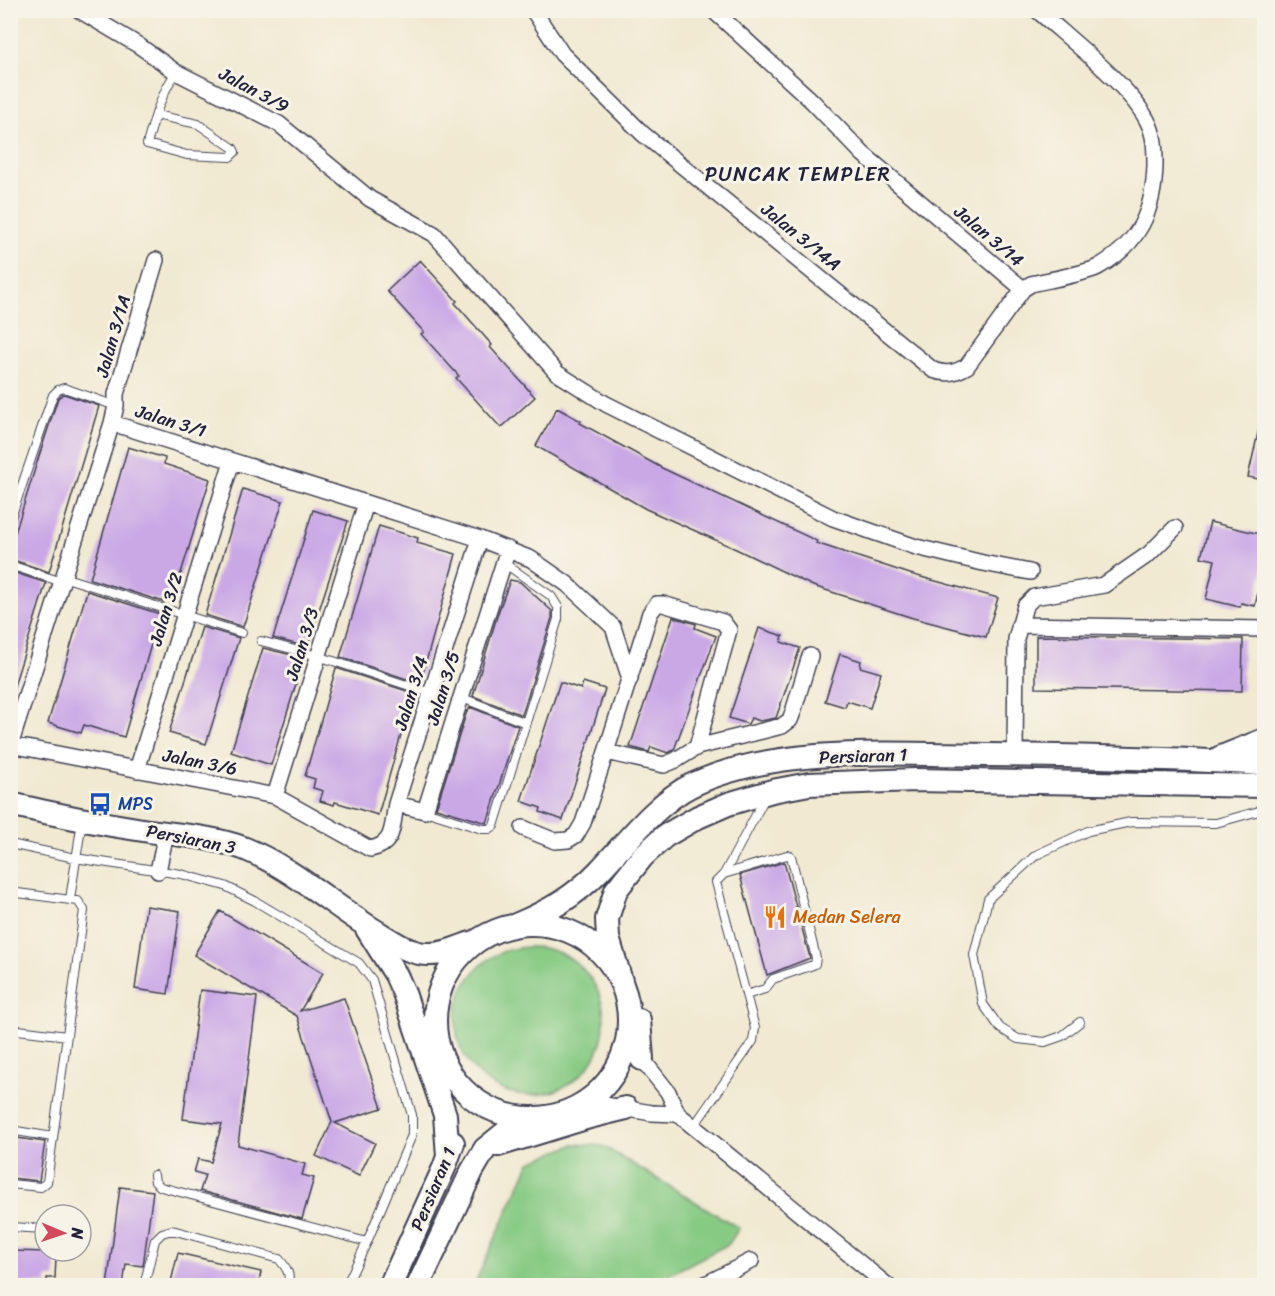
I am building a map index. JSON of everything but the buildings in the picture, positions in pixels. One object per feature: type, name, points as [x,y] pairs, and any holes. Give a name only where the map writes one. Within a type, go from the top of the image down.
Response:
[{"type":"main road","points":[[1212,761],[1264,740]]},
{"type":"main road","name":"Persiaran 1","points":[[516,925],[547,912],[566,900],[586,883],[650,816],[689,787],[718,774],[749,765],[836,756],[914,754],[1264,764]]},
{"type":"main road","name":"Persiaran 1","points":[[621,981],[608,938],[607,919],[616,890],[643,856],[665,836],[698,817],[728,804],[772,790],[809,784],[915,780],[1264,786]]},
{"type":"main road","name":"Persiaran 3","points":[[10,804],[82,819],[215,840],[242,848],[262,856],[383,936],[426,955],[474,943]]},
{"type":"main road","points":[[448,1156],[445,1114],[383,936],[434,942],[586,883]]},
{"type":"main road","points":[[616,890],[622,904],[621,932],[625,955],[639,1010],[642,1059]]},
{"type":"main road","points":[[542,924],[566,930],[589,942],[607,959],[621,981],[626,998],[629,1032],[622,1059],[608,1083],[587,1102],[567,1113],[544,1119],[522,1119],[493,1111],[460,1088],[448,1071],[439,1051],[435,1029],[436,1005],[443,981],[456,960],[474,943],[494,931],[516,925],[542,924]]},
{"type":"main road","name":"Persiaran 3","points":[[383,936],[408,973],[435,1029]]},
{"type":"main road","name":"Persiaran 1","points":[[390,1286],[448,1156],[458,1124],[460,1088]]},
{"type":"main road","points":[[485,1149],[512,1139],[626,1108]]},
{"type":"main road","name":"Persiaran 1","points":[[418,1286],[472,1171],[485,1149],[522,1119]]},
{"type":"street","name":"Jalan 3/9","points":[[79,10],[138,45],[176,72],[279,124],[370,199],[434,234],[557,373],[606,404],[832,518],[916,547],[1030,572]]},
{"type":"street","name":"Jalan 3/14A","points":[[533,10],[562,54],[643,134],[933,370],[943,373],[957,372],[967,366],[1023,289]]},
{"type":"street","name":"Jalan 3/14","points":[[713,10],[812,101],[863,154],[1023,289],[1031,284],[1096,268],[1126,246],[1147,215],[1154,184],[1155,141],[1147,120],[1107,74],[1037,10]]},
{"type":"street","name":"Jalan 3/1A","points":[[112,423],[116,394],[156,260]]},
{"type":"street","name":"Jalan 3/1","points":[[11,746],[112,423],[480,539],[505,556],[531,559],[567,584],[613,627],[630,679]]},
{"type":"street","name":"Jalan 3/2","points":[[136,770],[232,461]]},
{"type":"street","name":"Jalan 3/3","points":[[275,796],[366,503]]},
{"type":"street","points":[[1015,756],[1016,639],[1025,606],[1034,597],[1104,585],[1149,554],[1175,528]]},
{"type":"street","name":"Jalan 3/4","points":[[370,849],[381,847],[389,840],[396,804],[480,539]]},
{"type":"street","name":"Jalan 3/5","points":[[425,811],[505,556]]},
{"type":"street","points":[[523,828],[555,841],[568,840],[576,835],[583,823],[650,613],[657,604],[723,622],[729,630],[697,747]]},
{"type":"street","points":[[1019,625],[1264,629]]},
{"type":"street","points":[[606,752],[663,765],[697,747],[782,726],[790,720],[810,656]]},
{"type":"street","name":"Jalan 3/6","points":[[11,746],[275,796],[370,849]]},
{"type":"street","points":[[396,804],[425,811]]},
{"type":"street","points":[[158,871],[166,833]]},
{"type":"street","points":[[629,1032],[642,1059],[668,1092],[678,1114],[888,1286]]},
{"type":"street","points":[[587,1102],[652,1113],[678,1114]]},
{"type":"street","points":[[702,1286],[750,1261]]},
{"type":"lane","points":[[156,115],[198,124],[233,148],[234,152],[230,157],[187,155],[147,144],[156,115],[166,86],[176,72]]},
{"type":"lane","points":[[10,520],[53,395],[63,388],[116,406]]},
{"type":"lane","points":[[425,811],[482,829],[494,826],[558,619],[558,607],[551,596],[505,556]]},
{"type":"lane","points":[[10,565],[185,614],[242,633]]},
{"type":"lane","points":[[261,641],[318,656],[431,693]]},
{"type":"lane","points":[[460,697],[526,723]]},
{"type":"lane","points":[[694,1126],[753,1041],[755,1028],[716,882],[722,876],[760,803],[772,790]]},
{"type":"lane","points":[[1080,1022],[1062,1036],[1045,1042],[1018,1039],[1000,1028],[983,1004],[974,955],[988,899],[1035,855],[1088,831],[1131,822],[1216,823],[1259,811],[1264,805]]},
{"type":"lane","points":[[70,900],[82,819]]},
{"type":"lane","points":[[10,844],[75,858],[181,874],[225,886],[255,901],[359,963],[372,980],[412,1115],[412,1135],[346,1286]]},
{"type":"lane","points":[[722,876],[787,855],[791,856],[816,958],[815,964],[773,979],[765,989],[746,995]]},
{"type":"lane","points":[[10,892],[78,901],[84,910],[47,1182],[41,1187],[10,1184]]},
{"type":"lane","points":[[10,1029],[66,1036]]},
{"type":"lane","points":[[10,1130],[53,1137]]},
{"type":"lane","points":[[154,1175],[155,1182],[161,1187],[367,1242]]},
{"type":"lane","points":[[10,1227],[33,1228]]},
{"type":"lane","points":[[144,1286],[155,1240],[162,1233],[172,1230],[279,1259],[286,1267],[290,1279],[287,1286]]},
{"type":"lane","points":[[264,1286],[271,1284],[280,1286]]},
{"type":"green space","points":[[530,947],[558,953],[582,969],[598,993],[604,1021],[598,1049],[582,1073],[558,1089],[530,1095],[502,1089],[478,1073],[462,1049],[456,1021],[462,993],[478,969],[502,953]]},
{"type":"green space","points":[[575,1144],[603,1146],[739,1228],[729,1244],[649,1285],[474,1285],[530,1162]]},
{"type":"place","name":"MPS","points":[[100,804]]},
{"type":"place","name":"Medan Selera","points":[[775,917]]},
{"type":"district","name":"PUNCAK TEMPLER","points":[[798,174]]}]
